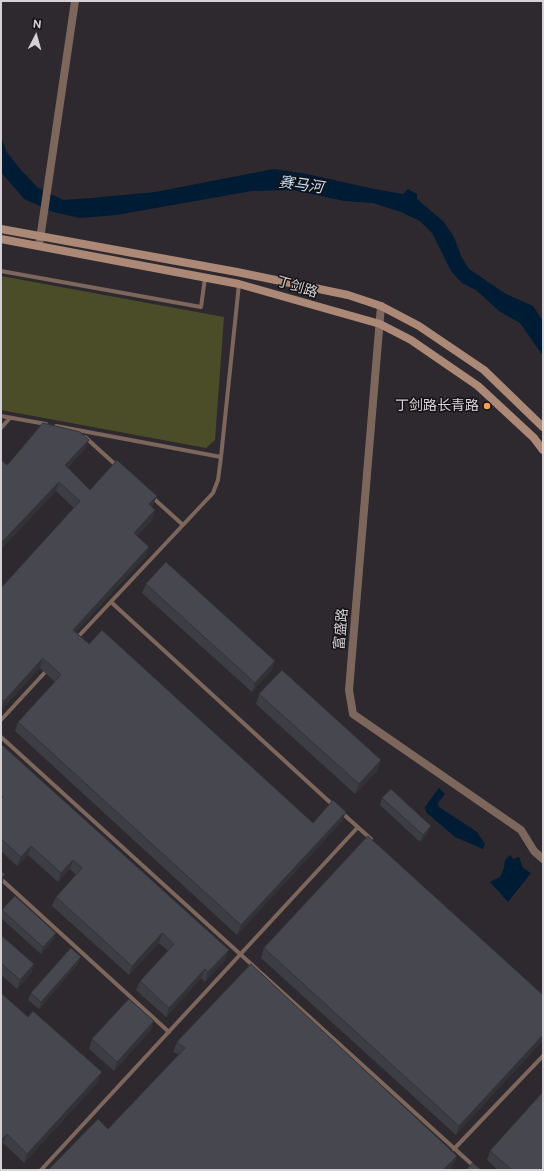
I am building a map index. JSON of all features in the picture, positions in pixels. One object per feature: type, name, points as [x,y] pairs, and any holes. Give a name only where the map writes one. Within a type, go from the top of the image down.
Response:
[{"type":"main road","name":"丁剑路","points":[[1,229],[289,282],[348,295],[381,306],[419,326],[484,370],[543,427]]},
{"type":"main road","name":"丁剑路","points":[[1,239],[239,284],[380,324],[411,340],[478,386],[534,438],[543,450]]},
{"type":"street","points":[[39,246],[75,1]]},
{"type":"street","name":"富盛路","points":[[381,306],[349,690],[353,714],[521,830],[534,851],[543,859]]},
{"type":"lane","points":[[1,271],[201,307],[205,278]]},
{"type":"lane","points":[[74,642],[213,493],[218,480],[221,457],[239,284]]},
{"type":"lane","points":[[1,416],[221,457]]},
{"type":"lane","points":[[1,428],[10,418]]},
{"type":"lane","points":[[77,430],[118,467]]},
{"type":"lane","points":[[148,494],[183,525]]},
{"type":"lane","points":[[111,602],[375,843]]},
{"type":"lane","points":[[1,720],[54,663]]},
{"type":"lane","points":[[1,737],[478,1170]]},
{"type":"lane","points":[[41,1170],[358,827]]},
{"type":"lane","points":[[1,879],[169,1032]]},
{"type":"lane","points":[[454,1149],[543,1056]]},
{"type":"green space","points":[[1,276],[224,317],[215,440],[206,448],[1,410]]},
{"type":"water","name":"赛马河","points":[[1,136],[6,151],[38,188],[63,200],[155,192],[274,169],[307,174],[403,194],[408,189],[417,194],[417,199],[444,222],[454,237],[461,256],[469,269],[506,294],[533,306],[543,321],[543,356],[520,323],[499,311],[476,290],[462,283],[451,271],[432,233],[420,221],[401,212],[373,203],[344,201],[293,190],[252,191],[116,215],[80,218],[53,212],[24,199],[1,172]]},
{"type":"water","points":[[439,788],[445,794],[438,803],[439,807],[477,832],[485,844],[483,849],[455,837],[426,812],[425,807]]},
{"type":"water","points":[[510,855],[513,859],[519,857],[523,868],[531,873],[508,902],[490,882],[500,877],[504,868],[505,860]]},
{"type":"building","points":[[43,423],[80,432],[89,440],[65,465],[90,490],[117,460],[157,496],[149,504],[155,510],[134,533],[149,547],[73,630],[89,644],[102,630],[313,823],[333,800],[346,812],[241,925],[18,722],[61,675],[43,658],[4,701],[1,698],[1,588],[80,501],[59,482],[1,543],[1,460],[7,465]]},
{"type":"building","points":[[166,562],[275,661],[255,683],[146,584]]},
{"type":"building","points":[[282,670],[381,760],[359,784],[259,694]]},
{"type":"building","points":[[1,744],[229,950],[208,972],[205,969],[169,1008],[140,981],[174,944],[162,933],[132,966],[56,897],[82,868],[73,860],[61,873],[31,846],[21,857],[1,839],[1,799],[3,797],[1,795]]},
{"type":"building","points":[[391,789],[431,826],[423,835],[382,798]]},
{"type":"building","points":[[368,836],[543,995],[543,1035],[459,1126],[264,948]]},
{"type":"building","points":[[1,871],[5,874],[1,879]]},
{"type":"building","points":[[15,896],[56,933],[43,947],[2,910]]},
{"type":"building","points":[[1,935],[34,964],[20,980],[1,963]]},
{"type":"building","points":[[71,948],[81,957],[41,1002],[31,993]]},
{"type":"building","points":[[251,964],[457,1156],[443,1170],[48,1170],[98,1119],[108,1129],[185,1048],[177,1042]]},
{"type":"building","points":[[1,993],[28,1017],[33,1011],[102,1072],[27,1154],[7,1134],[1,1140]]},
{"type":"building","points":[[129,999],[154,1021],[117,1062],[92,1039]]},
{"type":"building","points":[[543,1092],[543,1170],[512,1170],[490,1151]]},
{"type":"building","points":[[473,1163],[481,1170],[466,1170]]},
{"type":"place","name":"丁剑路长青路","points":[[487,406]]}]
